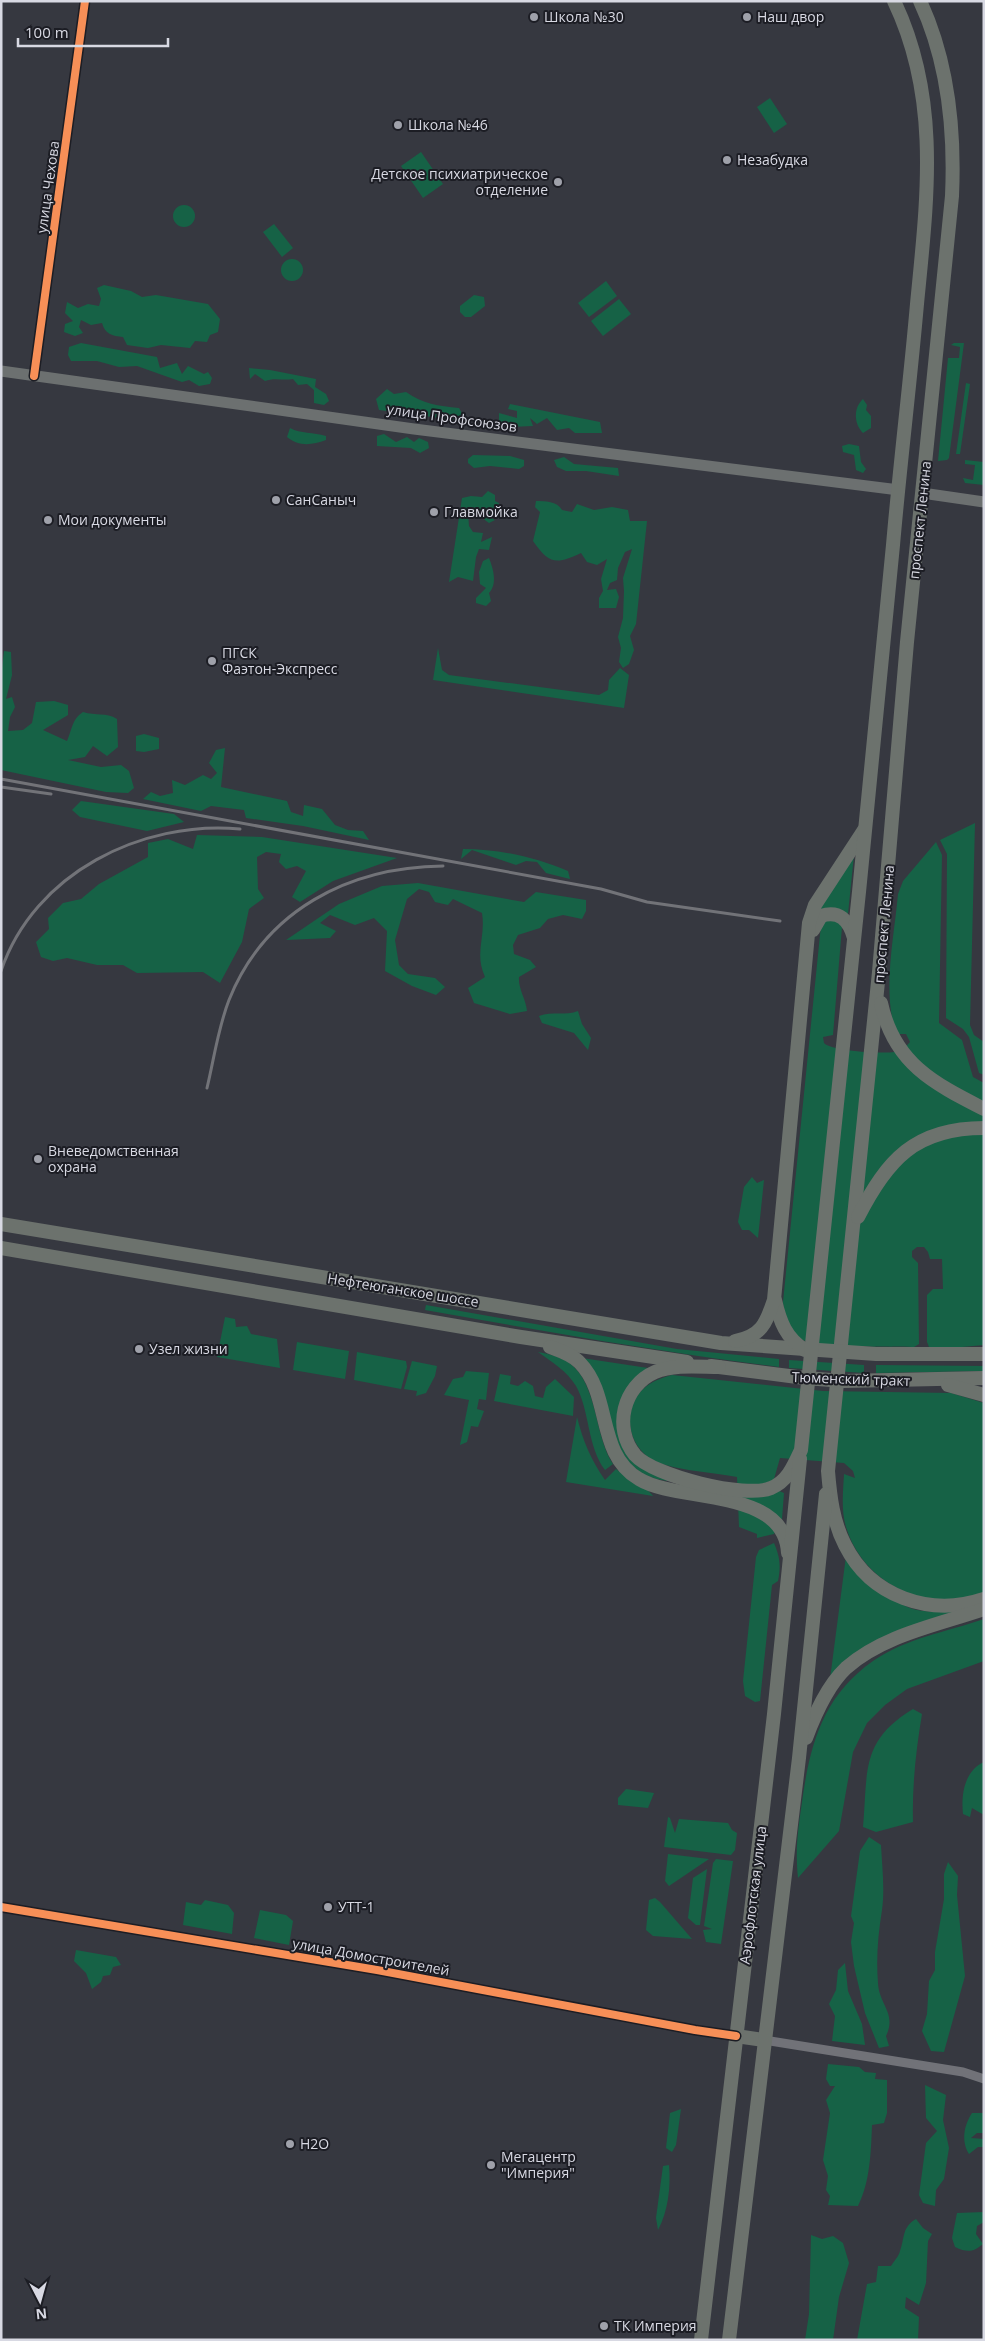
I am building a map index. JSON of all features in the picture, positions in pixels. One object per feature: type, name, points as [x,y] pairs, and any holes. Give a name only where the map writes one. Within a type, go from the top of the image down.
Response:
[{"type":"main road","name":"проспект Ленина","points":[[801,1450],[855,941],[928,176],[928,133],[918,64],[904,21],[894,1]]},
{"type":"main road","name":"проспект Ленина","points":[[828,1471],[879,972],[907,642],[954,168],[945,81],[932,30],[920,1]]},
{"type":"main road","name":"улица Профсоюзов","points":[[1,371],[414,429],[899,490]]},
{"type":"main road","points":[[899,490],[984,502]]},
{"type":"main road","points":[[721,1343],[748,1338],[761,1329],[768,1318],[774,1300],[808,950],[809,923],[816,905],[866,826]]},
{"type":"main road","points":[[808,950],[814,926],[820,916],[830,913],[840,915],[848,922],[855,941]]},
{"type":"main road","points":[[879,972],[880,1002],[884,1020],[893,1039],[911,1063],[931,1081],[984,1109]]},
{"type":"main road","points":[[854,1225],[876,1183],[892,1162],[908,1148],[928,1137],[942,1133],[984,1128]]},
{"type":"main road","name":"Нефтеюганское шоссе","points":[[1,1224],[721,1343],[806,1351]]},
{"type":"main road","name":"Нефтеюганское шоссе","points":[[1,1248],[521,1337],[720,1367]]},
{"type":"main road","points":[[774,1300],[784,1330],[793,1343],[806,1351]]},
{"type":"main road","points":[[521,1337],[564,1352],[580,1363],[594,1388],[607,1437],[614,1454],[625,1469],[639,1480],[654,1486],[728,1501],[758,1510],[775,1524],[785,1537],[788,1549],[789,1577]]},
{"type":"main road","points":[[939,1355],[984,1350]]},
{"type":"main road","name":"Тюменский тракт","points":[[806,1351],[939,1355],[984,1354]]},
{"type":"main road","points":[[720,1367],[679,1368],[656,1372],[639,1382],[623,1412],[624,1432],[636,1455],[656,1470],[679,1478],[733,1489],[770,1489],[779,1484],[796,1468]]},
{"type":"main road","name":"Тюменский тракт","points":[[720,1367],[805,1378],[853,1381],[930,1381],[984,1378]]},
{"type":"main road","points":[[930,1381],[963,1388],[984,1396]]},
{"type":"main road","name":"Аэрофлотская улица","points":[[701,2340],[789,1577],[796,1468],[801,1450]]},
{"type":"main road","points":[[828,1471],[833,1509],[844,1543],[861,1569],[876,1584],[904,1599],[928,1605],[950,1607],[984,1599]]},
{"type":"main road","name":"Аэрофлотская улица","points":[[729,2340],[799,1758],[828,1471]]},
{"type":"main road","points":[[799,1758],[813,1720],[831,1688],[846,1669],[861,1657],[893,1640],[984,1609]]},
{"type":"main road","points":[[736,2036],[764,2040]]},
{"type":"street","name":"улица Чехова","points":[[34,376],[85,1]]},
{"type":"street","name":"улица Домостроителей","points":[[1,1907],[377,1970],[695,2030],[736,2036]]},
{"type":"street","points":[[764,2040],[963,2072],[984,2079]]},
{"type":"green space","points":[[770,98],[787,124],[774,133],[757,107]]},
{"type":"green space","points":[[421,152],[443,184],[423,198],[401,166]]},
{"type":"green space","points":[[184,205],[192,208],[195,216],[192,224],[184,227],[176,224],[173,216],[176,208]]},
{"type":"green space","points":[[274,224],[293,248],[282,257],[263,232]]},
{"type":"green space","points":[[292,259],[300,262],[303,270],[300,278],[292,281],[284,278],[281,270],[284,262]]},
{"type":"green space","points":[[606,281],[617,296],[589,317],[578,303]]},
{"type":"green space","points":[[104,285],[131,291],[142,297],[156,295],[208,304],[220,319],[218,332],[210,335],[207,342],[195,341],[190,348],[161,345],[148,348],[127,345],[123,337],[107,332],[102,323],[91,325],[81,320],[79,327],[83,333],[75,336],[64,332],[65,324],[73,321],[65,313],[67,302],[78,308],[88,304],[99,306],[101,299],[97,288]]},
{"type":"green space","points":[[474,295],[484,297],[485,306],[471,317],[465,317],[460,312],[460,306]]},
{"type":"green space","points":[[619,299],[631,314],[603,336],[591,321]]},
{"type":"green space","points":[[81,343],[157,357],[160,368],[177,363],[182,374],[188,366],[204,374],[208,372],[212,378],[210,384],[199,386],[189,380],[182,382],[137,366],[119,367],[97,361],[71,361],[68,355],[69,347]]},
{"type":"green space","points":[[954,343],[964,343],[949,458],[938,461],[948,358],[959,358],[960,347],[951,345]]},
{"type":"green space","points":[[249,368],[316,379],[315,387],[326,394],[329,401],[324,405],[314,403],[314,390],[307,384],[298,385],[293,379],[265,381],[255,374],[250,379]]},
{"type":"green space","points":[[966,383],[970,384],[960,454],[956,454]]},
{"type":"green space","points":[[387,389],[394,394],[406,392],[431,404],[459,408],[463,415],[455,420],[379,410],[376,399]]},
{"type":"green space","points":[[863,399],[867,405],[866,410],[871,416],[871,428],[863,433],[856,421],[856,411]]},
{"type":"green space","points":[[510,404],[600,422],[602,433],[575,433],[569,428],[557,430],[547,418],[537,424],[530,418],[533,426],[510,427],[499,421],[499,413],[517,418],[517,411],[508,409]]},
{"type":"green space","points":[[290,428],[326,436],[326,440],[311,444],[301,444],[287,437]]},
{"type":"green space","points":[[384,434],[396,442],[407,437],[414,442],[419,438],[428,442],[429,448],[420,453],[411,448],[377,446],[377,436]]},
{"type":"green space","points":[[849,444],[859,446],[861,462],[866,469],[863,473],[856,470],[854,455],[843,452],[842,446]]},
{"type":"green space","points":[[473,455],[510,456],[524,460],[524,466],[519,469],[490,466],[474,468],[468,463],[468,459]]},
{"type":"green space","points":[[564,457],[574,464],[618,468],[619,476],[586,471],[566,471],[557,467],[554,460]]},
{"type":"green space","points":[[965,460],[984,462],[984,485],[965,483],[963,478],[973,480],[975,465],[965,464]]},
{"type":"green space","points":[[488,491],[495,495],[495,501],[499,503],[497,511],[487,516],[495,520],[489,523],[478,515],[468,513],[469,526],[473,532],[483,533],[481,542],[492,537],[489,550],[479,549],[473,581],[458,577],[449,582],[462,498],[471,496],[482,497]]},
{"type":"green space","points":[[536,501],[550,502],[562,510],[572,512],[577,504],[594,510],[612,507],[628,510],[630,521],[647,521],[636,624],[630,636],[634,650],[629,664],[623,668],[619,662],[621,648],[618,637],[623,618],[623,578],[632,549],[625,552],[618,568],[617,580],[610,583],[607,590],[616,589],[619,597],[616,608],[599,608],[599,598],[603,591],[601,579],[607,559],[597,565],[587,562],[581,553],[559,561],[549,558],[544,554],[533,541],[540,512],[535,507]]},
{"type":"green space","points":[[489,558],[494,581],[489,593],[491,601],[486,606],[476,603],[476,598],[486,588],[480,584],[479,572],[483,561]]},
{"type":"green space","points":[[438,648],[442,670],[449,675],[599,695],[608,690],[609,680],[620,668],[629,675],[624,708],[433,680]]},
{"type":"green space","points":[[4,651],[11,652],[12,675],[6,699],[12,697],[15,707],[10,717],[8,731],[23,730],[32,723],[36,702],[54,701],[68,705],[68,715],[43,730],[67,741],[74,721],[83,712],[113,717],[117,719],[118,747],[107,756],[93,746],[85,757],[68,760],[101,767],[121,765],[129,771],[134,788],[128,793],[106,792],[1,770],[1,675]]},
{"type":"green space","points":[[144,734],[159,738],[159,749],[144,752],[136,751],[136,736]]},
{"type":"green space","points":[[225,748],[221,787],[287,801],[291,812],[303,816],[304,805],[322,809],[335,825],[348,830],[363,831],[369,840],[303,826],[246,818],[244,810],[211,806],[201,811],[143,799],[151,792],[160,796],[173,793],[172,780],[185,785],[203,775],[211,779],[217,773],[209,763],[216,750]]},
{"type":"green space","points":[[81,801],[174,814],[184,822],[147,831],[80,817],[72,810]]},
{"type":"green space","points":[[975,823],[970,1025],[974,1035],[984,1042],[984,1075],[979,1073],[969,1037],[963,1029],[946,1018],[947,854],[940,840]]},
{"type":"green space","points":[[197,835],[262,837],[397,858],[333,881],[300,902],[292,897],[306,871],[297,866],[286,869],[279,862],[281,854],[266,852],[257,857],[258,889],[264,898],[249,909],[242,942],[220,983],[203,972],[137,973],[123,965],[97,965],[67,958],[53,961],[41,957],[36,942],[49,929],[48,918],[63,903],[81,899],[99,884],[148,857],[148,843],[168,839],[193,849]]},
{"type":"green space","points":[[936,842],[942,855],[939,1023],[962,1040],[973,1077],[984,1083],[984,1345],[951,1348],[929,1347],[927,1342],[927,1295],[933,1289],[943,1289],[942,1259],[930,1259],[924,1247],[917,1247],[912,1251],[912,1257],[918,1263],[919,1344],[914,1347],[872,1347],[838,1346],[810,1342],[801,1339],[793,1332],[786,1318],[783,1302],[821,925],[825,921],[838,921],[842,927],[833,1035],[823,1037],[824,1043],[846,1050],[888,1053],[898,1051],[907,1046],[910,1042],[906,1034],[896,1034],[890,1000],[890,964],[898,894],[903,881]]},
{"type":"green space","points":[[463,849],[490,850],[530,858],[568,871],[570,879],[546,873],[537,862],[526,861],[516,865],[472,850],[461,859]]},
{"type":"green space","points":[[854,855],[848,914],[836,909],[816,913]]},
{"type":"green space","points":[[418,883],[524,902],[536,892],[586,900],[586,911],[582,919],[563,915],[548,919],[540,928],[518,935],[513,945],[514,954],[530,960],[536,967],[519,977],[527,1011],[510,1014],[474,1003],[468,988],[485,977],[480,960],[483,930],[482,913],[453,899],[448,905],[435,902],[429,892],[419,889],[407,899],[395,940],[399,965],[408,974],[435,978],[445,987],[436,995],[412,986],[385,971],[387,931],[374,918],[355,925],[330,915],[320,923],[336,931],[330,938],[286,940],[339,904],[382,886]]},
{"type":"green space","points":[[578,1011],[582,1024],[591,1038],[588,1050],[574,1033],[542,1023],[539,1016]]},
{"type":"green space","points":[[752,1177],[757,1183],[764,1180],[758,1238],[749,1230],[742,1230],[738,1222],[744,1187]]},
{"type":"green space","points":[[426,1305],[677,1349],[779,1359],[779,1367],[513,1326],[425,1310]]},
{"type":"green space","points":[[225,1317],[235,1319],[236,1327],[247,1326],[251,1334],[277,1339],[280,1368],[217,1357]]},
{"type":"green space","points":[[297,1342],[349,1351],[345,1379],[293,1370]]},
{"type":"green space","points":[[357,1352],[406,1361],[407,1367],[401,1389],[354,1380]]},
{"type":"green space","points":[[538,1352],[568,1362],[578,1371],[585,1382],[602,1439],[613,1464],[605,1470],[595,1450],[584,1406],[576,1386],[564,1371]]},
{"type":"green space","points":[[582,1358],[648,1368],[649,1370],[639,1376],[620,1441],[680,1483],[656,1479],[643,1474],[625,1461]]},
{"type":"green space","points":[[789,1360],[864,1365],[864,1373],[789,1368]]},
{"type":"green space","points":[[412,1361],[437,1366],[435,1376],[426,1393],[416,1396],[417,1391],[404,1389]]},
{"type":"green space","points":[[876,1365],[984,1366],[984,1371],[876,1373]]},
{"type":"green space","points":[[466,1371],[489,1373],[486,1400],[479,1399],[477,1409],[484,1411],[478,1427],[471,1426],[467,1442],[460,1445],[469,1400],[444,1395],[453,1379],[463,1377]]},
{"type":"green space","points":[[500,1374],[511,1376],[510,1384],[518,1386],[525,1381],[533,1386],[535,1396],[543,1398],[546,1387],[555,1379],[574,1397],[573,1416],[494,1401]]},
{"type":"green space","points":[[672,1375],[823,1391],[951,1393],[984,1403],[984,1592],[963,1598],[942,1600],[921,1597],[901,1590],[883,1579],[867,1565],[855,1547],[844,1521],[844,1474],[855,1478],[853,1471],[844,1463],[780,1458],[774,1479],[777,1490],[784,1493],[782,1519],[774,1534],[757,1538],[757,1534],[739,1527],[737,1477],[665,1465],[643,1453],[634,1439],[631,1432],[630,1415],[635,1400],[647,1386],[659,1379]]},
{"type":"green space","points":[[577,1417],[588,1450],[605,1480],[616,1469],[646,1489],[653,1496],[566,1482]]},
{"type":"green space","points":[[774,1543],[780,1566],[779,1576],[778,1581],[772,1585],[760,1701],[755,1702],[745,1696],[743,1681],[756,1557],[759,1550]]},
{"type":"green space","points":[[846,1556],[879,1588],[908,1607],[917,1610],[940,1612],[964,1610],[914,1626],[830,1679]]},
{"type":"green space","points":[[984,1619],[984,1661],[907,1689],[885,1705],[867,1723],[853,1752],[839,1831],[798,1878],[798,1831],[809,1760],[822,1723],[842,1690],[856,1675],[886,1653],[927,1636]]},
{"type":"green space","points":[[913,1709],[922,1714],[915,1768],[913,1822],[876,1832],[863,1827],[870,1759],[875,1746],[884,1733],[896,1721]]},
{"type":"green space","points":[[984,1762],[984,1815],[972,1808],[970,1817],[963,1814],[965,1784],[972,1771]]},
{"type":"green space","points":[[626,1789],[654,1793],[648,1808],[618,1805],[618,1798]]},
{"type":"green space","points":[[668,1817],[675,1833],[679,1819],[728,1823],[732,1830],[737,1833],[735,1850],[731,1855],[664,1847]]},
{"type":"green space","points":[[869,1837],[881,1845],[883,1902],[879,1928],[877,1974],[879,1991],[890,2021],[886,2036],[889,2046],[879,2048],[865,2013],[854,1966],[851,1942],[854,1923],[851,1916],[860,1851]]},
{"type":"green space","points":[[668,1854],[709,1859],[669,1886],[665,1881]]},
{"type":"green space","points":[[716,1859],[733,1861],[721,1944],[706,1942],[703,1930],[712,1929],[704,1926],[713,1863]]},
{"type":"green space","points":[[948,1862],[958,1876],[957,1895],[965,1976],[944,2052],[931,2051],[922,2031],[927,2014],[929,1981],[935,1970],[935,1952],[944,1899],[944,1874]]},
{"type":"green space","points":[[707,1869],[700,1925],[696,1925],[688,1918],[693,1878]]},
{"type":"green space","points":[[655,1898],[692,1939],[653,1936],[646,1930],[649,1900]]},
{"type":"green space","points":[[205,1900],[228,1905],[234,1913],[232,1934],[183,1925],[186,1902],[201,1905]]},
{"type":"green space","points":[[260,1910],[286,1915],[293,1921],[289,1945],[254,1938]]},
{"type":"green space","points":[[76,1950],[116,1957],[121,1965],[113,1967],[110,1975],[103,1976],[101,1982],[92,1989],[86,1973],[74,1961]]},
{"type":"green space","points":[[845,1963],[848,1991],[862,2024],[865,2045],[832,2041],[835,2016],[829,2004],[836,1990],[838,1970]]},
{"type":"green space","points":[[828,2064],[859,2067],[865,2072],[876,2073],[875,2079],[887,2080],[887,2113],[884,2123],[872,2125],[867,2177],[858,2206],[828,2205],[830,2196],[826,2190],[828,2176],[823,2160],[830,2113],[826,2100],[835,2086],[830,2086],[826,2079]]},
{"type":"green space","points":[[925,2085],[946,2095],[943,2120],[949,2148],[944,2179],[936,2190],[935,2206],[923,2203],[919,2195],[926,2143],[937,2131],[926,2118]]},
{"type":"green space","points":[[681,2109],[676,2145],[672,2152],[666,2148],[670,2113]]},
{"type":"green space","points":[[972,2113],[984,2113],[984,2133],[977,2133],[971,2138],[984,2139],[984,2147],[978,2147],[969,2154],[965,2144],[964,2133]]},
{"type":"green space","points":[[669,2165],[668,2199],[658,2230],[656,2218],[663,2166]]},
{"type":"green space","points":[[984,2212],[984,2222],[977,2226],[976,2234],[983,2244],[970,2251],[955,2247],[952,2238],[957,2213]]},
{"type":"green space","points":[[916,2219],[923,2228],[932,2234],[928,2241],[926,2283],[919,2305],[906,2297],[905,2308],[919,2317],[918,2340],[857,2340],[867,2284],[876,2282],[878,2266],[891,2266],[898,2257],[906,2229]]},
{"type":"green space","points":[[811,2235],[822,2239],[833,2236],[843,2243],[849,2263],[839,2297],[833,2340],[805,2340],[809,2314]]},
{"type":"railway","points":[[1,779],[601,889],[647,902],[780,921]]},
{"type":"railway","points":[[1,787],[51,794]]},
{"type":"railway","points":[[1,971],[17,936],[38,906],[65,881],[96,860],[130,844],[166,834],[203,828],[240,829]]},
{"type":"railway","points":[[207,1088],[219,1033],[229,1000],[245,968],[264,941],[288,918],[314,900],[343,885],[375,875],[408,868],[443,866]]},
{"type":"cycle path","points":[[34,376],[85,1]]},
{"type":"cycle path","points":[[1,1907],[377,1970],[695,2030],[736,2036]]},
{"type":"place","name":"Школа №30","points":[[534,17]]},
{"type":"place","name":"Наш двор","points":[[747,17]]},
{"type":"place","name":"Школа №46","points":[[398,125]]},
{"type":"place","name":"Незабудка","points":[[727,160]]},
{"type":"place","name":"Детское психиатрическое отделение","points":[[558,182]]},
{"type":"place","name":"СанСаныч","points":[[276,500]]},
{"type":"place","name":"Главмойка","points":[[434,512]]},
{"type":"place","name":"Мои документы","points":[[48,520]]},
{"type":"place","name":"ПГСК Фаэтон-Экспресс","points":[[212,661]]},
{"type":"place","name":"Вневедомственная охрана","points":[[38,1159]]},
{"type":"place","name":"Узел жизни","points":[[139,1349]]},
{"type":"place","name":"УТТ-1","points":[[328,1907]]},
{"type":"place","name":"H2O","points":[[290,2144]]},
{"type":"place","name":"Мегацентр \"Империя\"","points":[[491,2165]]},
{"type":"place","name":"ТК Империя","points":[[604,2326]]}]
